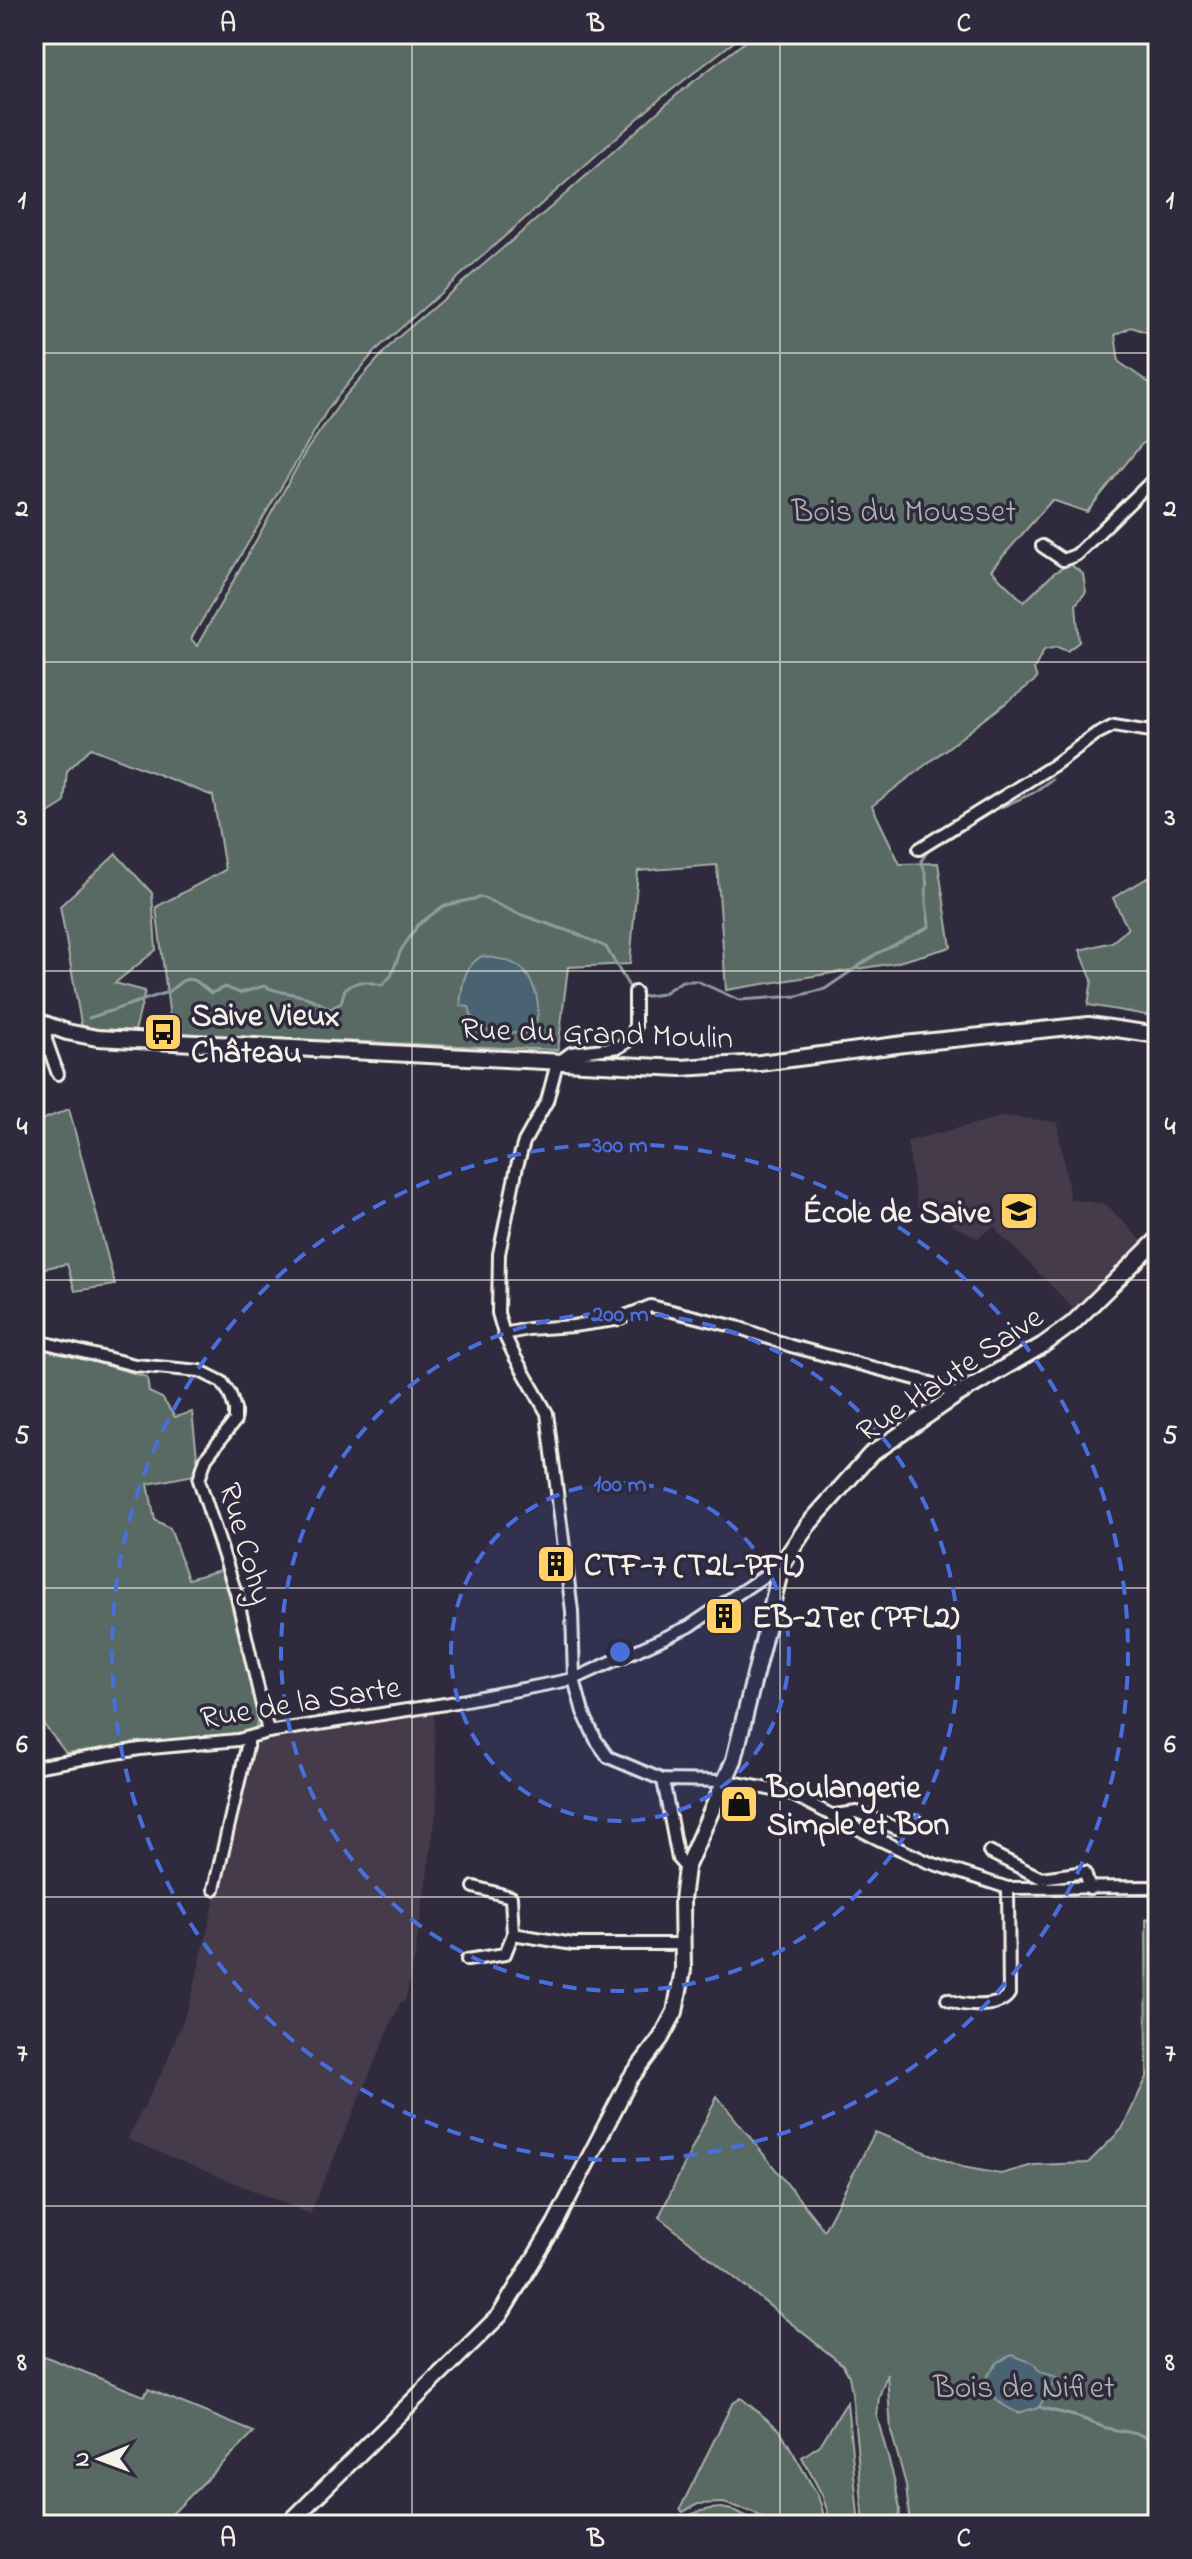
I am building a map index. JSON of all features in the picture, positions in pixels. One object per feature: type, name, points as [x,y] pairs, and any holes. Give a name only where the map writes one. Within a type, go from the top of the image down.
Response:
[{"type":"street","points":[[1042,546],[1063,560],[1076,555],[1158,475]]},
{"type":"street","points":[[919,849],[1054,765],[1096,734],[1114,725],[1151,731],[1158,723]]},
{"type":"street","points":[[635,995],[635,1028],[629,1041],[619,1047],[571,1053],[557,1063],[547,1101],[524,1142],[499,1254],[498,1313],[504,1334],[547,1413],[572,1611],[574,1679],[583,1712],[596,1740],[608,1757],[663,1780],[727,1781],[789,1793],[928,1862],[1008,1888],[1158,1887]]},
{"type":"street","points":[[40,1023],[58,1074]]},
{"type":"street","name":"Rue du Grand Moulin","points":[[40,1023],[97,1038],[681,1068],[729,1066],[1089,1025],[1158,1035]]},
{"type":"street","name":"Rue Haute Saive","points":[[287,2525],[500,2315],[555,2224],[630,2079],[661,2038],[675,2012],[683,1970],[682,1900],[686,1868],[727,1781],[758,1670],[782,1564],[808,1525],[870,1455],[957,1395],[1043,1345],[1072,1324],[1158,1239]]},
{"type":"street","points":[[504,1334],[615,1320],[651,1306],[737,1327],[791,1346],[931,1383],[957,1395]]},
{"type":"street","name":"Rue Cohy","points":[[34,1340],[135,1365],[200,1371],[222,1382],[230,1394],[235,1421],[206,1458],[199,1480],[236,1593],[268,1732]]},
{"type":"street","name":"Rue Haute Saive","points":[[574,1679],[690,1626],[782,1564]]},
{"type":"street","name":"Rue de la Sarte","points":[[34,1767],[140,1749],[249,1738],[268,1732],[445,1704],[574,1679]]},
{"type":"street","points":[[214,1889],[249,1738]]},
{"type":"street","name":"Rue Haute Saive","points":[[663,1780],[678,1859],[686,1868]]},
{"type":"street","points":[[832,1815],[857,1812],[896,1828],[916,1821]]},
{"type":"street","points":[[989,1852],[1041,1878],[1085,1872],[1090,1889]]},
{"type":"street","points":[[467,1960],[505,1954],[513,1934],[511,1897],[474,1887]]},
{"type":"street","points":[[947,1999],[957,2004],[1000,2003],[1009,1994],[1008,1888]]},
{"type":"street","points":[[513,1934],[573,1944],[683,1944]]},
{"type":"shaded area","name":"École de Saive","points":[[1005,1116],[1057,1122],[1070,1199],[1106,1204],[1143,1242],[1073,1308],[995,1226],[978,1238],[917,1207],[907,1141]]},
{"type":"shaded area","points":[[434,1712],[437,1808],[415,1957],[405,2001],[400,2003],[310,2214],[127,2139],[166,2064],[191,1999],[250,1750],[257,1739]]},
{"type":"green space","name":"Bois du Mousset","points":[[34,34],[744,34],[660,99],[375,351],[329,407],[191,639],[197,646],[306,451],[346,395],[395,340],[680,92],[755,34],[1158,34],[1158,336],[1131,327],[1115,335],[1119,362],[1158,389],[1158,431],[1140,446],[1087,512],[1052,500],[991,570],[1024,602],[1055,572],[1070,564],[1083,574],[1086,592],[1076,604],[1079,642],[1067,651],[1057,647],[1044,650],[1034,669],[1037,679],[872,806],[900,864],[938,863],[951,947],[895,963],[726,990],[717,865],[638,871],[630,964],[568,967],[558,1050],[172,1034],[156,907],[225,870],[213,796],[91,748],[67,771],[64,803],[34,822]],"holes":[[[482,956],[498,1030],[479,1030],[469,1006],[461,1006],[467,971]]]},
{"type":"green space","points":[[116,854],[152,893],[156,950],[115,983],[145,991],[135,1031],[82,1029],[60,906]]},
{"type":"green space","points":[[1158,872],[1158,1017],[1088,1005],[1092,980],[1080,950],[1112,942],[1128,929],[1113,898]]},
{"type":"green space","points":[[69,1109],[115,1285],[75,1291],[67,1264],[34,1270],[34,1123]]},
{"type":"green space","points":[[34,1345],[147,1377],[149,1392],[162,1398],[175,1417],[192,1412],[199,1474],[148,1484],[155,1520],[170,1528],[188,1579],[224,1569],[258,1715],[256,1727],[247,1732],[66,1753],[34,1712]]},
{"type":"green space","name":"Bois de Nifiet","points":[[1158,1918],[1158,2306],[1151,2323],[1152,2344],[1158,2346],[1158,2525],[910,2525],[906,2485],[891,2431],[887,2374],[879,2397],[877,2417],[894,2479],[900,2509],[899,2525],[864,2525],[852,2392],[843,2365],[659,2217],[717,2096],[824,2230],[875,2132],[962,2167],[1001,2174],[1033,2165],[1088,2163],[1122,2129],[1147,2077],[1146,1919]]},
{"type":"green space","points":[[34,2352],[144,2396],[148,2389],[254,2432],[161,2525],[34,2525]]},
{"type":"green space","points":[[741,2398],[780,2430],[818,2496],[827,2525],[774,2525],[751,2511],[723,2503],[698,2504],[683,2512],[680,2509],[732,2404]]},
{"type":"green space","points":[[847,2402],[859,2525],[832,2525],[822,2495],[802,2457],[820,2445]]},
{"type":"green space","points":[[722,2508],[736,2511],[764,2525],[675,2525],[697,2512]]},
{"type":"water","points":[[482,956],[515,964],[529,978],[536,995],[538,1013],[536,1021],[524,1033],[476,1030],[469,1007],[460,1006],[467,971]]},
{"type":"water","points":[[1012,2355],[1033,2363],[1040,2372],[1057,2377],[1039,2407],[1018,2413],[1001,2403],[990,2390],[986,2378],[998,2362]]},
{"type":"waterway","points":[[640,997],[662,994],[682,981],[697,981],[739,1000],[797,996],[825,989],[876,954],[929,927],[926,877],[921,861],[927,852],[995,810],[1033,793],[1052,779]]},
{"type":"waterway","points":[[89,1018],[168,992],[188,979],[196,981],[211,993],[225,987],[240,993],[264,986],[305,997],[330,1009],[341,1003],[345,989],[359,982],[382,985],[391,976],[401,950],[418,925],[443,906],[482,897],[606,947],[631,990]]},
{"type":"waterway","points":[[1039,2407],[1158,2442]]},
{"type":"place","name":"Saive Vieux Château","points":[[163,1032]]},
{"type":"place","name":"École de Saive","points":[[1019,1211]]},
{"type":"place","name":"CTF-7 (T2L-PFL)","points":[[556,1564]]},
{"type":"place","name":"EB-2Ter (PFL2)","points":[[724,1616]]},
{"type":"place","name":"Boulangerie Simple et Bon","points":[[739,1804]]}]
